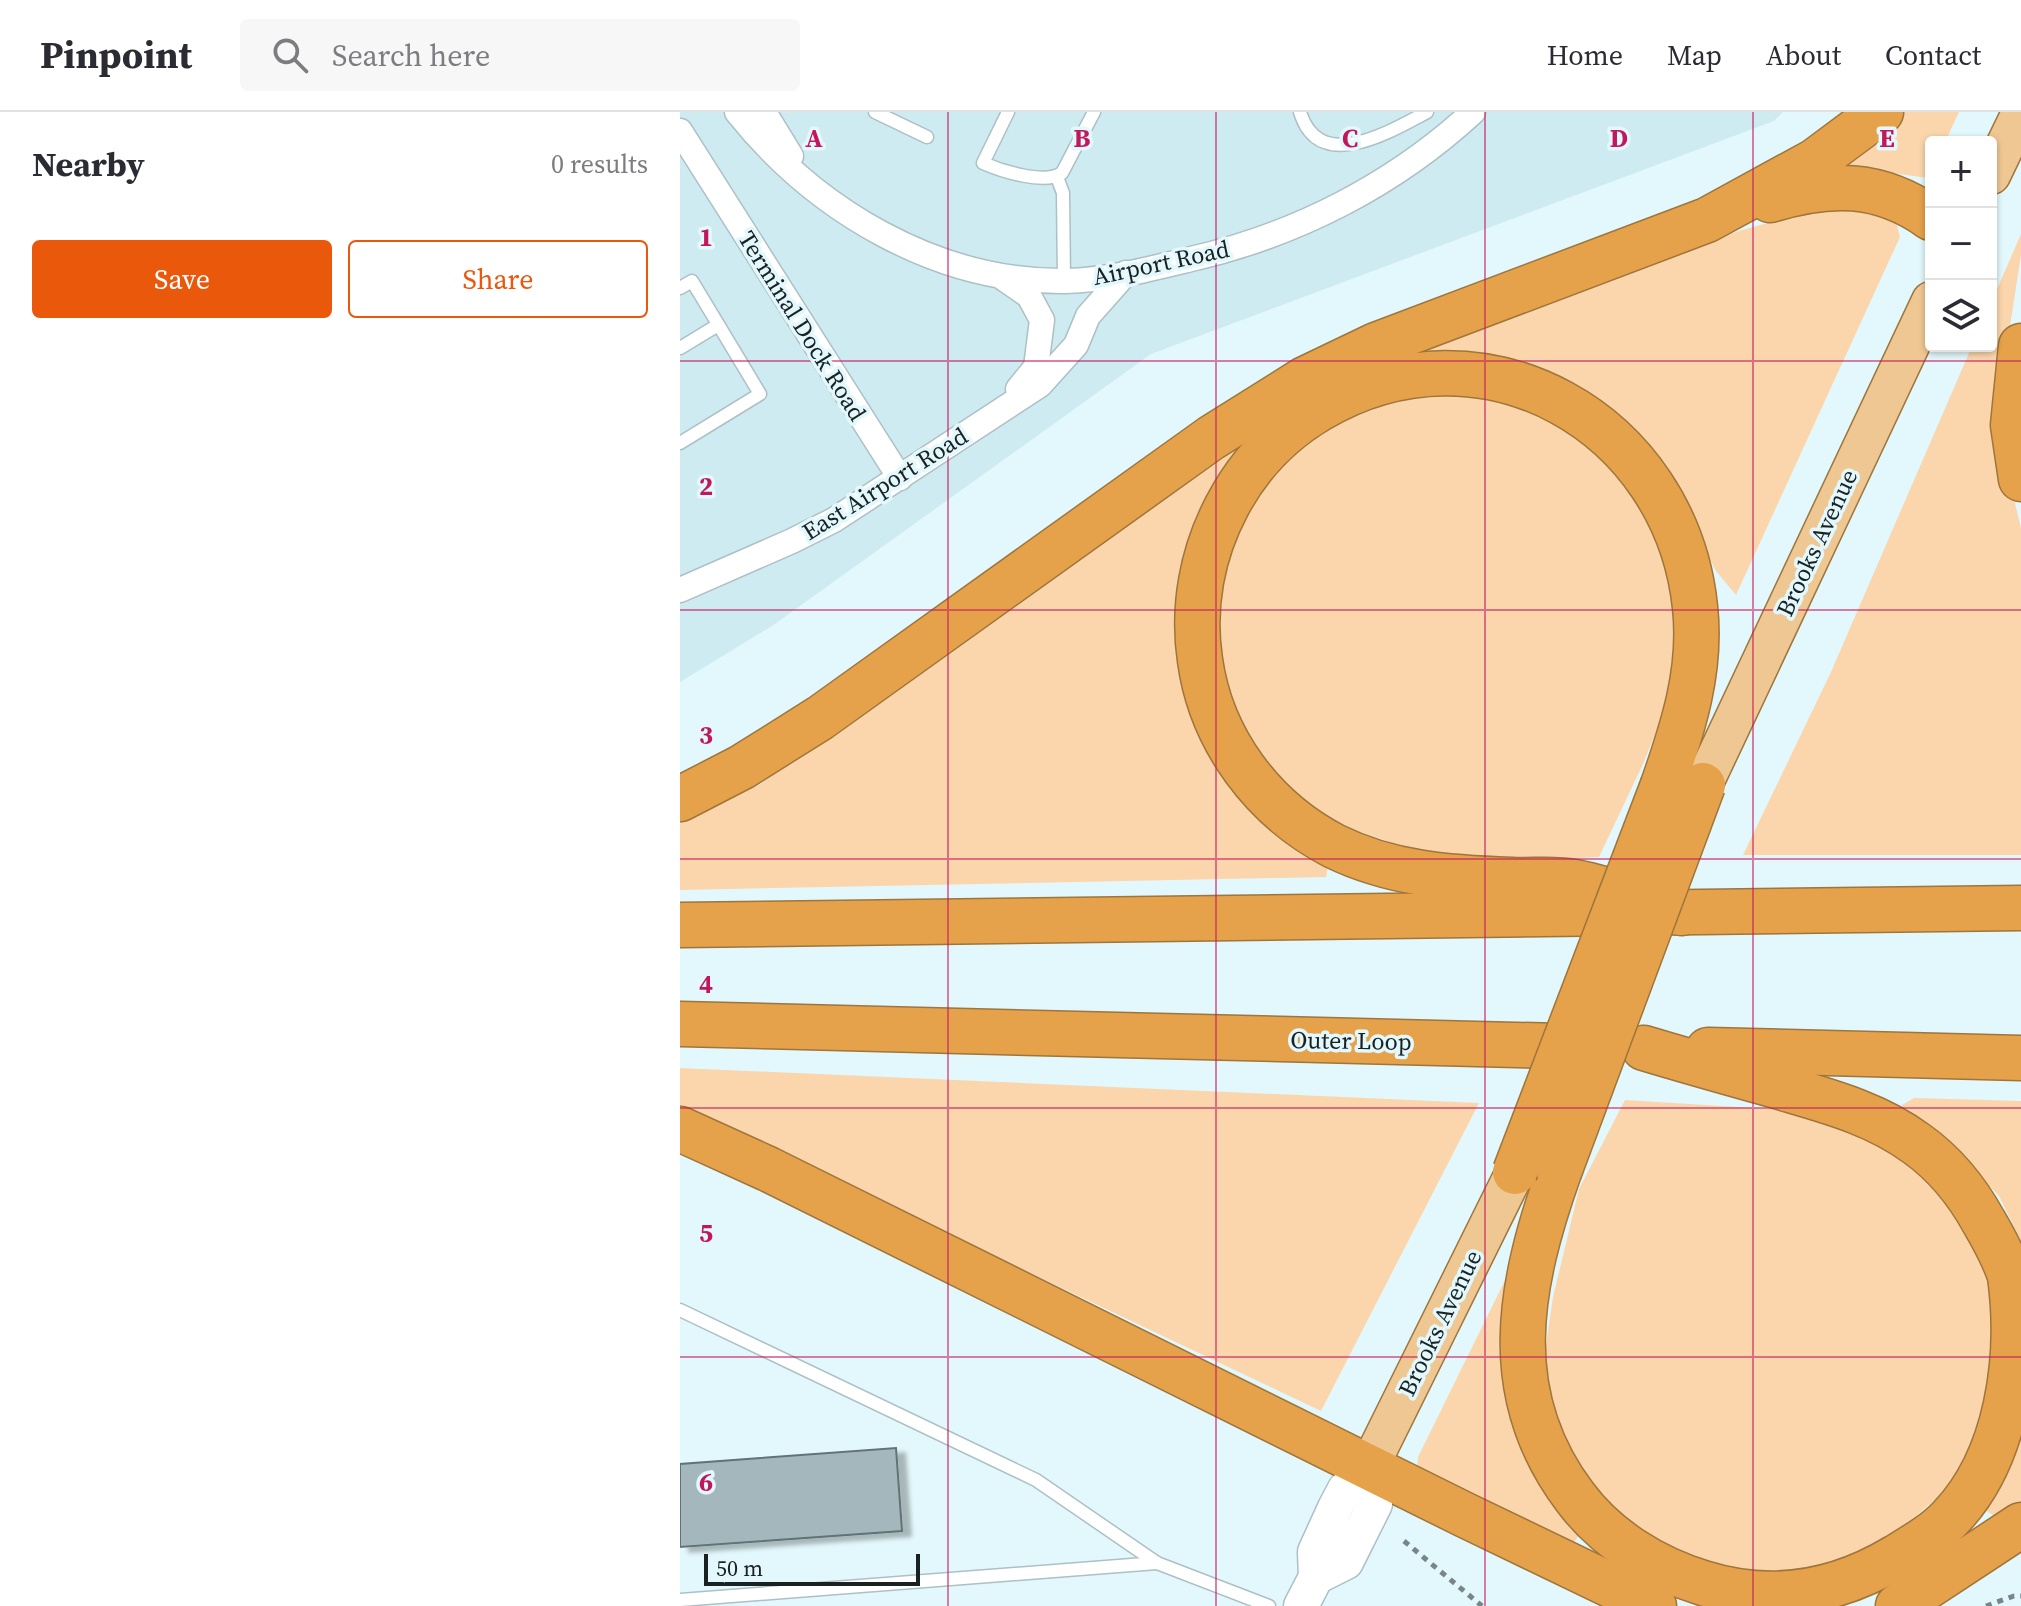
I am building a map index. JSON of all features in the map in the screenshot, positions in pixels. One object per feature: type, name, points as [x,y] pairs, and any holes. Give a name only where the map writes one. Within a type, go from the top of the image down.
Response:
[{"type":"highway","points":[[1685,230],[1815,161],[1881,112]]},
{"type":"highway","points":[[680,799],[742,767],[820,718],[1211,438],[1305,379],[1376,345],[1762,203],[1824,188],[1875,190],[1906,202],[1925,214]]},
{"type":"highway","points":[[2021,346],[2013,425],[2021,479]]},
{"type":"highway","points":[[1644,1048],[1841,1105],[1877,1120],[1918,1144],[1971,1199],[1995,1241],[2011,1278],[2018,1320],[2018,1359],[2012,1403],[1999,1447],[1977,1485],[1949,1519],[1915,1546],[1878,1568],[1839,1584],[1803,1593],[1764,1594],[1732,1590],[1697,1581],[1642,1555],[1604,1529],[1578,1501],[1546,1451],[1527,1395],[1521,1330],[1541,1225],[1559,1172],[1683,785],[1697,632],[1693,590],[1681,543],[1656,489],[1625,450],[1598,425],[1552,396],[1513,383],[1452,374],[1413,376],[1352,391],[1312,414],[1273,444],[1243,478],[1221,516],[1206,559],[1198,607],[1198,649],[1206,690],[1219,725],[1249,776],[1274,804],[1302,827],[1334,846],[1398,871],[1445,878],[1574,882],[1682,913]]},
{"type":"highway","points":[[1515,1172],[1683,785]]},
{"type":"highway","points":[[680,925],[2021,908]]},
{"type":"highway","name":"Outer Loop","points":[[680,1024],[2021,1058]]},
{"type":"highway","points":[[680,1129],[768,1169],[1368,1471],[1654,1606]]},
{"type":"highway","points":[[1898,1606],[2021,1525]]},
{"type":"main road","points":[[1997,163],[2021,113]]},
{"type":"main road","name":"Brooks Avenue","points":[[1683,785],[1925,313]]},
{"type":"main road","name":"Brooks Avenue","points":[[1308,1591],[1315,1552],[1335,1508],[1345,1489],[1368,1471],[1515,1172]]},
{"type":"street","points":[[737,112],[779,160],[829,200]]},
{"type":"street","points":[[764,112],[793,158],[829,200]]},
{"type":"street","name":"Airport Road","points":[[829,200],[887,237],[918,251],[997,274],[1064,281],[1126,273],[1211,255],[1309,220],[1402,168],[1473,112]]},
{"type":"street","name":"Terminal Dock Road","points":[[680,131],[900,478]]},
{"type":"street","name":"East Airport Road","points":[[680,590],[814,531],[1040,385],[1076,345],[1088,316],[1126,273]]},
{"type":"street","name":"East Airport Road","points":[[997,274],[1029,296],[1042,320],[1036,367],[998,411]]},
{"type":"lane","points":[[875,112],[927,137]]},
{"type":"lane","points":[[1008,112],[983,163],[1046,179],[1057,177],[1066,167],[1094,112]]},
{"type":"lane","points":[[1300,112],[1310,132],[1341,146],[1363,142],[1427,112]]},
{"type":"lane","points":[[1057,177],[1063,193],[1064,281]]},
{"type":"lane","points":[[680,288],[692,281],[760,394],[680,443]]},
{"type":"lane","points":[[680,348],[718,325]]},
{"type":"lane","points":[[680,1310],[1036,1480],[1157,1563],[1269,1606]]},
{"type":"lane","points":[[680,1600],[1157,1563]]},
{"type":"path","points":[[1404,1541],[1482,1606]]},
{"type":"path","points":[[1986,1606],[2021,1596]]},
{"type":"shaded area","points":[[680,112],[1783,112],[1774,121],[1151,354],[772,626],[680,682]]},
{"type":"shaded area","points":[[1905,112],[1959,112],[1948,136],[1925,136],[1925,178],[1833,165]]},
{"type":"shaded area","points":[[1832,205],[1884,216],[1896,222],[1900,237],[1736,595],[1716,571],[1661,468],[1425,357],[1425,341],[1739,231]]},
{"type":"shaded area","points":[[2021,234],[2021,255],[2008,339],[2011,487],[2021,528],[2021,855],[1743,855],[1831,672],[1969,352],[1997,352],[1997,289]]},
{"type":"shaded area","points":[[1479,394],[1559,420],[1635,488],[1674,570],[1677,668],[1643,764],[1599,857],[1498,861],[1421,852],[1326,821],[1268,771],[1238,722],[1218,657],[1217,614],[1221,572],[1241,516],[1305,437],[1409,395]]},
{"type":"shaded area","points":[[1237,434],[1248,445],[1182,653],[1330,854],[1326,877],[680,890],[680,821],[759,785]]},
{"type":"shaded area","points":[[680,1068],[1479,1103],[1321,1411],[680,1107]]},
{"type":"shaded area","points":[[1914,1098],[2021,1101],[2021,1241],[1999,1196],[1966,1162],[1904,1117],[1902,1105]]},
{"type":"shaded area","points":[[1625,1100],[1771,1109],[1839,1123],[1908,1155],[1969,1223],[1989,1269],[2000,1326],[1994,1389],[1974,1450],[1937,1498],[1896,1533],[1856,1557],[1807,1571],[1765,1574],[1717,1566],[1672,1551],[1627,1524],[1591,1490],[1569,1448],[1553,1407],[1545,1352],[1553,1297],[1579,1189]]},
{"type":"shaded area","points":[[1509,1272],[1585,1528],[1570,1547],[1417,1469],[1418,1457]]},
{"type":"shaded area","points":[[2021,1426],[2021,1502],[1996,1517],[1982,1508]]},
{"type":"building","points":[[896,1448],[902,1531],[680,1547],[680,1464]]}]
